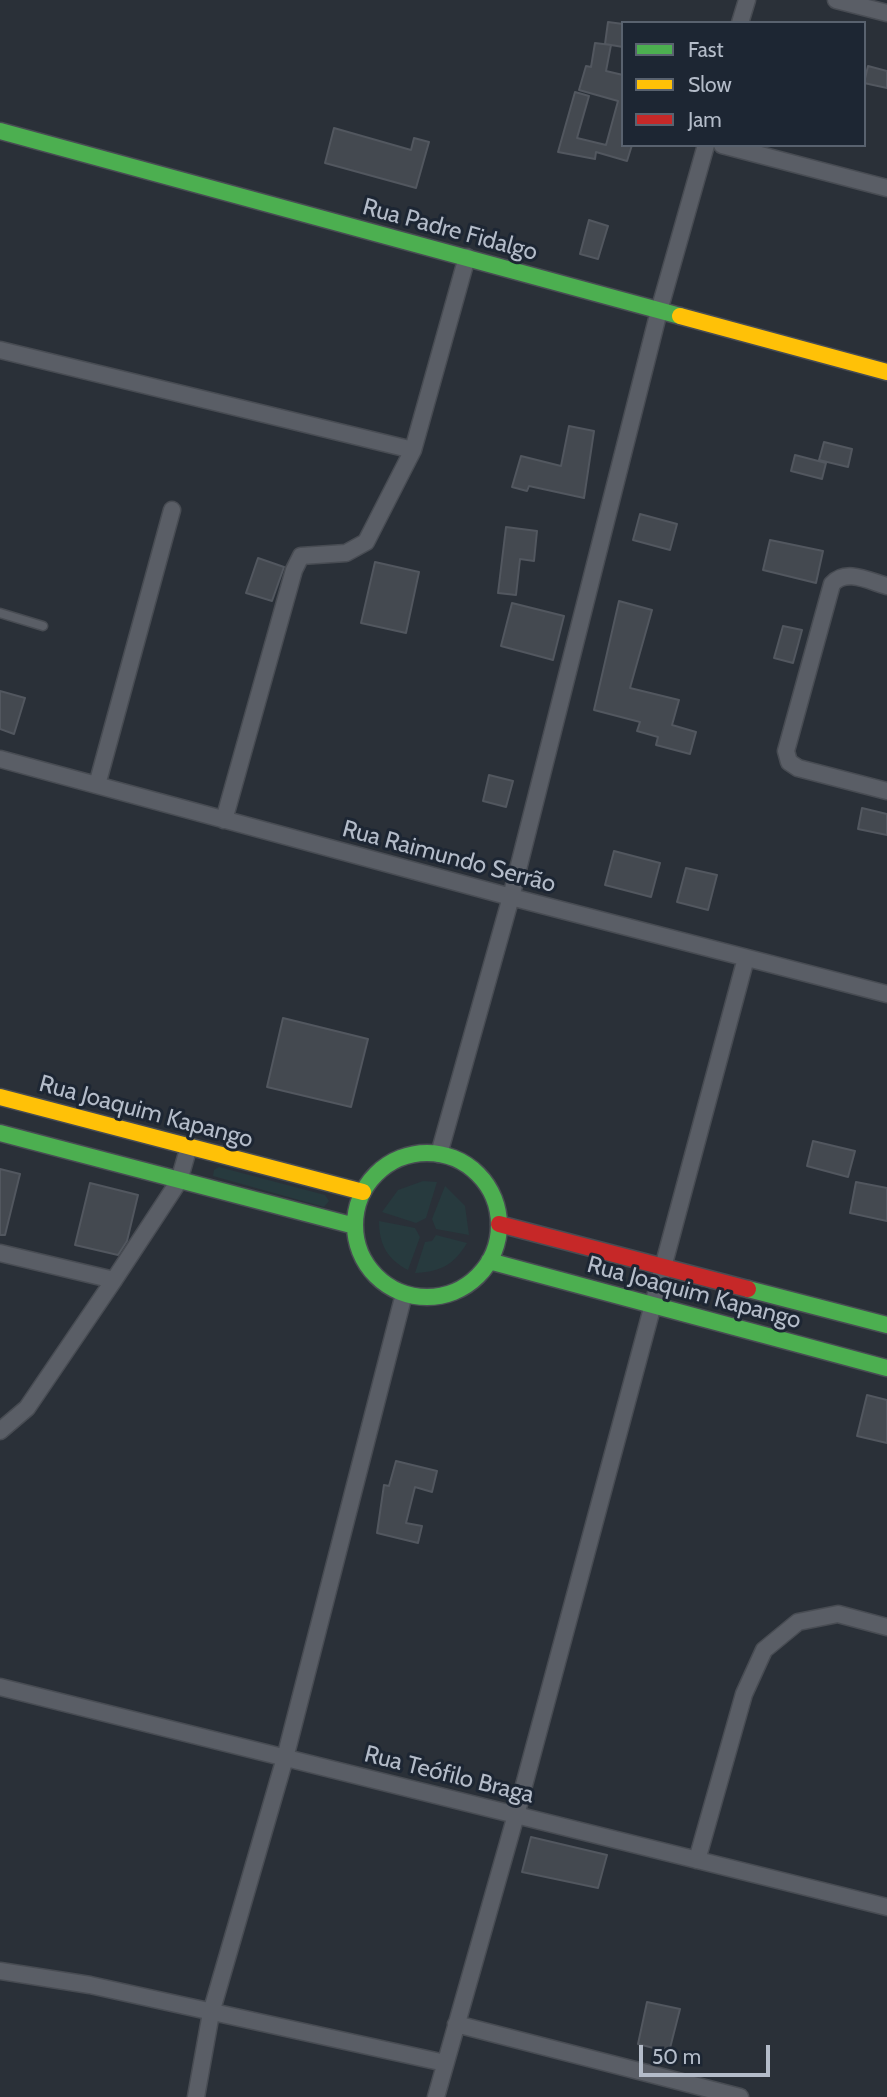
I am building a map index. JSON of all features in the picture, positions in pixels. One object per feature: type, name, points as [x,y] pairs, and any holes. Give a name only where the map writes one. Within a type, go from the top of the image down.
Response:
[{"type":"main road","name":"Rua Padre Fidalgo","points":[[0,131],[887,372]]},
{"type":"main road","name":"Rua Joaquim Kapango","points":[[0,1097],[363,1192]]},
{"type":"main road","points":[[0,1133],[355,1226]]},
{"type":"main road","points":[[416,1154],[439,1154],[462,1162],[481,1178],[494,1199],[499,1224],[489,1261],[474,1280],[453,1293],[428,1298],[404,1294],[384,1284],[369,1268],[358,1248],[355,1226],[363,1192],[376,1174],[394,1161],[416,1154]]},
{"type":"main road","name":"Rua Joaquim Kapango","points":[[499,1224],[887,1325]]},
{"type":"main road","name":"Rua Joaquim Kapango","points":[[489,1261],[887,1368]]},
{"type":"street","points":[[741,21],[747,0]]},
{"type":"street","points":[[836,0],[887,13]]},
{"type":"street","points":[[439,1154],[510,897],[659,311],[705,147]]},
{"type":"street","points":[[730,147],[887,188]]},
{"type":"street","points":[[224,820],[294,570],[301,556],[346,553],[366,542],[413,450],[467,257]]},
{"type":"street","points":[[0,350],[413,450]]},
{"type":"street","points":[[97,785],[172,510]]},
{"type":"street","points":[[887,586],[847,575],[832,584],[786,751],[789,762],[798,768],[887,791]]},
{"type":"street","name":"Rua Raimundo Serrão","points":[[0,759],[510,897],[887,994]]},
{"type":"street","points":[[436,2097],[516,1815],[746,958]]},
{"type":"street","points":[[0,1431],[27,1408],[114,1280],[179,1181],[189,1146]]},
{"type":"street","points":[[0,1253],[114,1280]]},
{"type":"street","points":[[196,2097],[211,2014],[285,1758],[404,1294]]},
{"type":"street","points":[[697,1860],[744,1694],[764,1650],[798,1622],[838,1614],[887,1627]]},
{"type":"street","name":"Rua Teófilo Braga","points":[[0,1687],[887,1907]]},
{"type":"street","points":[[0,1971],[90,1985],[211,2014],[444,2063]]},
{"type":"street","points":[[456,2024],[740,2097]]},
{"type":"lane","points":[[0,613],[43,626]]},
{"type":"green space","points":[[219,1167],[325,1195],[329,1201],[324,1207],[213,1176],[214,1170]]},
{"type":"green space","points":[[423,1181],[437,1182],[426,1218],[416,1223],[382,1212],[398,1190]]},
{"type":"green space","points":[[445,1186],[465,1206],[469,1235],[436,1229],[432,1219]]},
{"type":"green space","points":[[379,1221],[415,1228],[420,1237],[408,1270],[386,1250]]},
{"type":"green space","points":[[436,1235],[467,1243],[446,1266],[415,1273],[425,1242],[432,1241]]},
{"type":"building","points":[[608,22],[621,24],[621,47],[605,44]]},
{"type":"building","points":[[595,43],[611,45],[606,71],[621,75],[621,147],[631,147],[627,161],[596,152],[595,159],[558,152],[575,92],[589,96],[577,138],[606,145],[618,101],[579,90],[586,66],[591,67]]},
{"type":"building","points":[[868,66],[887,71],[887,88],[866,83]]},
{"type":"building","points":[[334,128],[411,150],[414,138],[429,142],[416,188],[325,163]]},
{"type":"building","points":[[589,220],[608,226],[598,259],[580,254]]},
{"type":"building","points":[[569,426],[594,431],[584,498],[529,486],[527,491],[512,487],[521,456],[561,466]]},
{"type":"building","points":[[824,442],[852,449],[848,467],[819,460]]},
{"type":"building","points":[[795,455],[826,463],[822,479],[791,471]]},
{"type":"building","points":[[640,514],[677,524],[670,550],[633,540]]},
{"type":"building","points":[[506,527],[537,531],[534,561],[520,559],[516,595],[498,593]]},
{"type":"building","points":[[770,540],[823,551],[816,583],[763,570]]},
{"type":"building","points":[[258,558],[284,567],[272,601],[246,593]]},
{"type":"building","points":[[375,562],[419,572],[406,633],[361,623]]},
{"type":"building","points":[[619,601],[652,610],[630,688],[679,700],[672,725],[696,732],[690,754],[656,745],[658,737],[637,731],[640,722],[594,710]]},
{"type":"building","points":[[512,603],[564,616],[553,660],[501,646]]},
{"type":"building","points":[[783,626],[802,630],[793,663],[774,658]]},
{"type":"building","points":[[0,691],[25,698],[14,734],[0,729]]},
{"type":"building","points":[[489,775],[513,781],[506,807],[483,801]]},
{"type":"building","points":[[862,808],[887,814],[887,835],[858,829]]},
{"type":"building","points":[[614,851],[660,863],[651,897],[605,885]]},
{"type":"building","points":[[686,868],[717,875],[708,910],[677,902]]},
{"type":"building","points":[[283,1018],[368,1039],[351,1107],[267,1087]]},
{"type":"building","points":[[813,1141],[855,1151],[848,1177],[807,1166]]},
{"type":"building","points":[[0,1169],[20,1174],[5,1235],[0,1235]]},
{"type":"building","points":[[856,1182],[887,1188],[887,1221],[850,1213]]},
{"type":"building","points":[[90,1183],[138,1195],[127,1241],[118,1255],[75,1245]]},
{"type":"building","points":[[867,1395],[887,1400],[887,1443],[857,1436]]},
{"type":"building","points":[[396,1461],[437,1471],[432,1492],[415,1487],[406,1523],[422,1526],[418,1543],[377,1533],[384,1485],[389,1486]]},
{"type":"building","points":[[531,1837],[607,1855],[598,1888],[522,1872]]},
{"type":"building","points":[[647,2002],[680,2009],[669,2052],[638,2044]]},
{"type":"traffic: fast","points":[[0,131],[680,316]]},
{"type":"traffic: fast","points":[[0,1133],[355,1226]]},
{"type":"traffic: fast","points":[[427,1153],[454,1159],[478,1174],[493,1198],[499,1225],[493,1252],[478,1276],[454,1291],[427,1297],[400,1291],[376,1276],[361,1252],[355,1225],[361,1198],[376,1174],[400,1159],[427,1153]]},
{"type":"traffic: fast","points":[[489,1261],[887,1368]]},
{"type":"traffic: fast","points":[[748,1289],[887,1325]]},
{"type":"traffic: slow","points":[[680,316],[887,372]]},
{"type":"traffic: slow","points":[[0,1097],[363,1192]]},
{"type":"traffic: jam","points":[[499,1224],[748,1289]]}]
